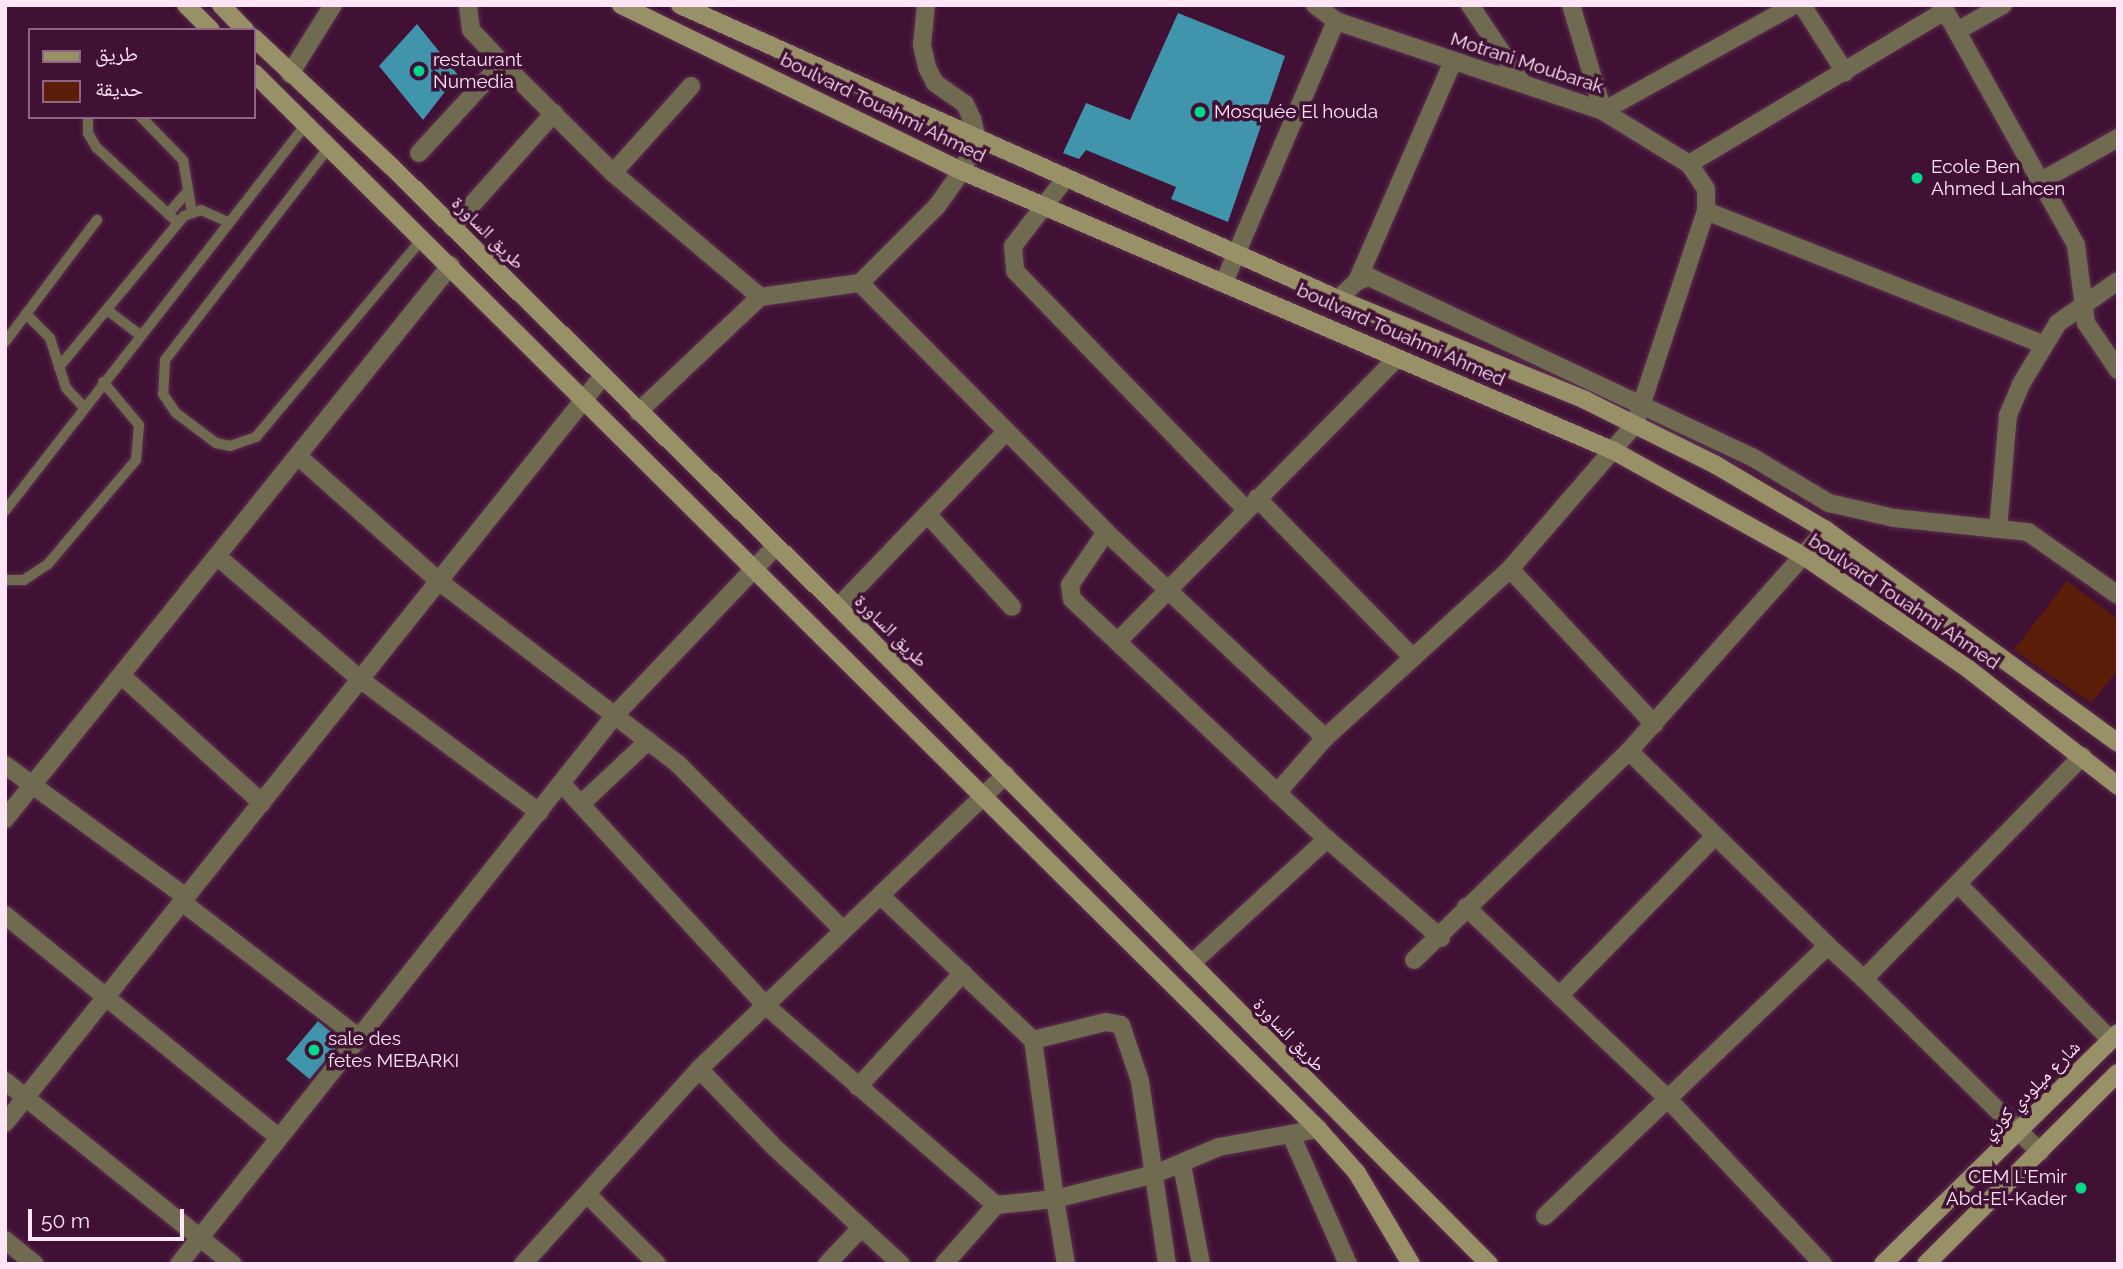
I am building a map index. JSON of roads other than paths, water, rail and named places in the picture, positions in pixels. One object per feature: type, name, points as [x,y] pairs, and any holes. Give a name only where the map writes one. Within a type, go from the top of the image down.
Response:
[{"type":"main road","points":[[186,5],[209,28]]},
{"type":"main road","points":[[221,5],[243,28]]},
{"type":"main road","name":"boulvard Touahmi Ahmed","points":[[621,5],[962,171],[1225,280],[1397,358],[1615,451],[1805,557],[2082,756],[2118,786]]},
{"type":"main road","name":"boulvard Touahmi Ahmed","points":[[680,5],[1338,299],[1634,424],[1826,530],[2118,743]]},
{"type":"main road","name":"طريق الساورة","points":[[256,40],[392,167],[838,607],[1489,1264]]},
{"type":"main road","points":[[256,75],[451,265],[1318,1129],[1357,1173],[1411,1264]]},
{"type":"main road","points":[[369,188],[392,167]]},
{"type":"main road","name":"شارع ميلودي كوري","points":[[1883,1264],[2019,1134],[2114,1037]]},
{"type":"main road","points":[[1926,1264],[2118,1073]]},
{"type":"street","points":[[290,74],[333,5]]},
{"type":"street","points":[[468,5],[471,30],[502,63],[613,173],[760,297]]},
{"type":"street","points":[[638,412],[760,297],[860,283],[937,206],[962,171],[977,139],[965,104],[935,83],[927,67],[922,45],[926,5]]},
{"type":"street","name":"Motrani Moubarak","points":[[1315,5],[1336,21],[1603,111],[1794,5]]},
{"type":"street","points":[[1470,5],[1522,83]]},
{"type":"street","points":[[1802,5],[1845,72]]},
{"type":"street","points":[[1957,32],[2003,5]]},
{"type":"street","points":[[1277,793],[1325,738],[1510,569],[1615,451],[1634,424],[1706,211],[1706,189],[1689,164],[1603,111],[1570,6]]},
{"type":"street","points":[[1689,164],[1845,72],[1944,8],[2076,245],[2081,302],[2086,323],[2118,370]]},
{"type":"street","points":[[1225,280],[1256,198],[1336,21]]},
{"type":"street","points":[[1338,299],[1357,281],[1453,61]]},
{"type":"street","points":[[419,153],[502,63]]},
{"type":"street","points":[[613,173],[691,86]]},
{"type":"street","points":[[452,227],[554,114]]},
{"type":"street","points":[[2041,181],[2118,138]]},
{"type":"street","points":[[1065,179],[1013,246],[1014,271],[1413,658]]},
{"type":"street","points":[[1706,211],[2042,344]]},
{"type":"street","points":[[5,819],[218,558],[451,265]]},
{"type":"street","points":[[1357,281],[1369,277],[1390,286],[1639,403],[1752,457],[1829,503],[1894,518],[2028,531],[2118,595]]},
{"type":"street","points":[[1998,529],[2008,415],[2042,344],[2081,302],[2118,281]]},
{"type":"street","points":[[860,283],[1166,592],[1325,738]]},
{"type":"street","points":[[1119,640],[1251,503],[1397,358]]},
{"type":"street","points":[[5,1123],[440,582],[582,398],[603,377]]},
{"type":"street","points":[[838,607],[929,516],[1007,431]]},
{"type":"street","points":[[299,457],[440,582],[648,741],[723,805],[843,930]]},
{"type":"street","points":[[929,516],[1012,607]]},
{"type":"street","points":[[1414,960],[1441,938],[1466,907],[1629,751],[1805,557],[1826,530]]},
{"type":"street","points":[[1106,532],[1070,591],[1277,793],[1441,938]]},
{"type":"street","points":[[179,1264],[615,715],[753,567],[775,547]]},
{"type":"street","points":[[218,558],[361,680],[539,812]]},
{"type":"street","points":[[1510,569],[1654,724]]},
{"type":"street","points":[[122,676],[262,803]]},
{"type":"street","points":[[582,803],[648,741]]},
{"type":"street","points":[[1629,751],[2040,1152]]},
{"type":"street","points":[[1864,979],[2082,756]]},
{"type":"street","points":[[5,765],[184,899],[359,1038]]},
{"type":"street","points":[[523,1264],[699,1069],[881,896],[983,793],[1006,775]]},
{"type":"street","points":[[562,784],[765,1005],[996,1205]]},
{"type":"street","points":[[1561,994],[1715,836]]},
{"type":"street","points":[[1191,964],[1327,839]]},
{"type":"street","points":[[1958,884],[2114,1037]]},
{"type":"street","points":[[881,896],[1033,1040],[1066,1264]]},
{"type":"street","points":[[1466,907],[1561,994],[1667,1098],[1823,1264]]},
{"type":"street","points":[[5,915],[279,1138]]},
{"type":"street","points":[[1545,1216],[1828,946]]},
{"type":"street","points":[[858,1087],[963,973]]},
{"type":"street","points":[[1033,1040],[1106,1022],[1121,1026],[1140,1081],[1167,1264]]},
{"type":"street","points":[[699,1069],[901,1264]]},
{"type":"street","points":[[5,1081],[202,1236],[233,1264]]},
{"type":"street","points":[[944,1264],[996,1205],[1055,1199],[1155,1174],[1182,1165],[1219,1147],[1292,1137],[1318,1129]]},
{"type":"street","points":[[1292,1137],[1348,1264]]},
{"type":"street","points":[[1182,1165],[1200,1264]]},
{"type":"street","points":[[588,1195],[657,1264]]},
{"type":"street","points":[[827,1264],[861,1228]]},
{"type":"street","points":[[5,1240],[35,1264]]},
{"type":"lane","points":[[89,119],[88,132],[96,147],[178,223]]},
{"type":"lane","points":[[143,119],[183,160],[186,193],[192,212]]},
{"type":"lane","points":[[5,511],[306,125]]},
{"type":"lane","points":[[328,148],[165,360],[163,394],[176,412],[216,443],[230,446],[256,437],[423,238]]},
{"type":"lane","points":[[168,214],[186,193]]},
{"type":"lane","points":[[60,367],[178,223],[192,212],[210,212],[228,222]]},
{"type":"lane","points":[[5,342],[97,220]]},
{"type":"lane","points":[[107,310],[140,335]]},
{"type":"lane","points":[[26,314],[50,338],[66,388],[84,407]]},
{"type":"lane","points":[[5,580],[24,579],[48,564],[136,460],[139,425],[103,382]]},
{"type":"place","name":"restaurant Numedia","points":[[419,71]]},
{"type":"place","name":"Mosquée El houda","points":[[1200,112]]},
{"type":"place","name":"Ecole Ben Ahmed Lahcen","points":[[1917,178]]},
{"type":"place","name":"sale des fetes MEBARKI","points":[[314,1050]]},
{"type":"place","name":"CEM L'Emir Abd-El-Kader","points":[[2081,1188]]}]
